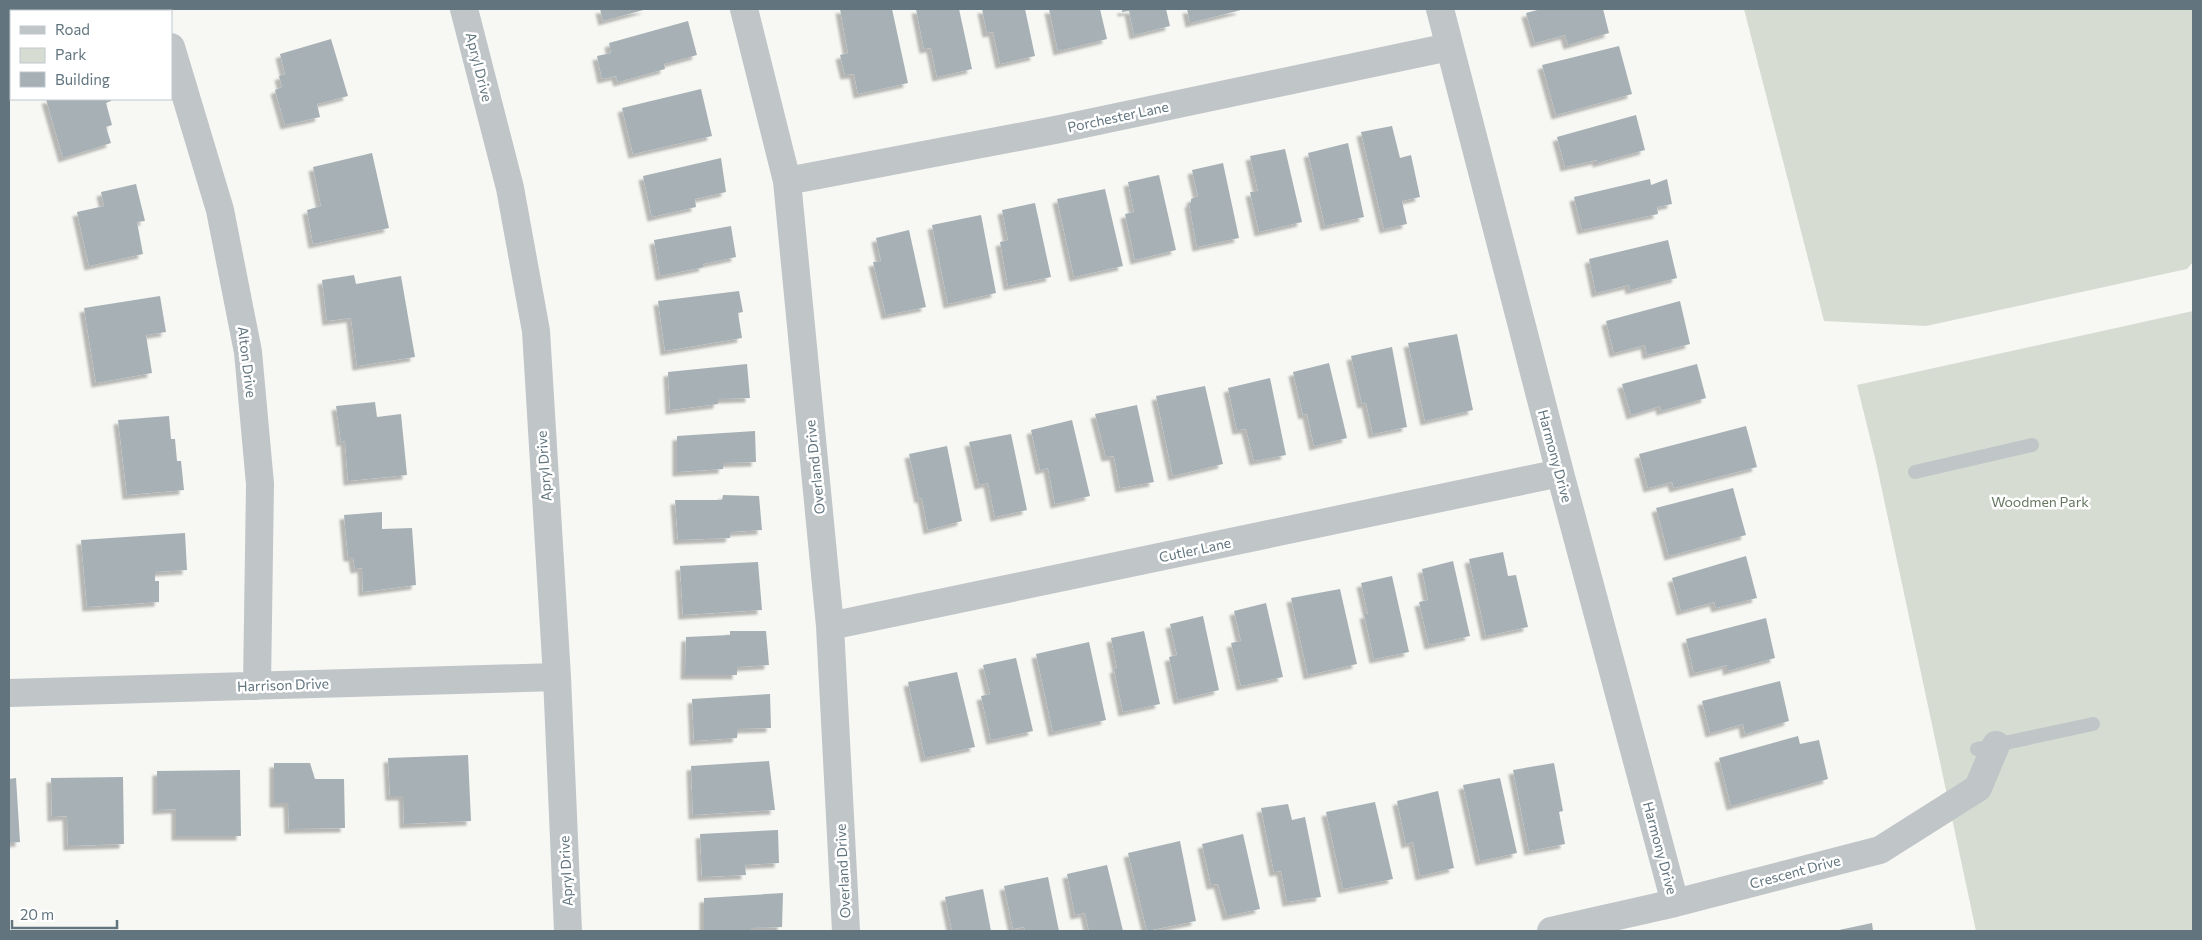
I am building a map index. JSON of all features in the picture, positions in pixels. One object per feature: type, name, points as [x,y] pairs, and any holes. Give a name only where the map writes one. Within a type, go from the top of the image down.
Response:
[{"type":"street","name":"Apryl Drive","points":[[464,9],[510,188],[536,331],[557,677],[568,931]]},
{"type":"street","name":"Overland Drive","points":[[744,9],[787,181],[830,626],[846,931]]},
{"type":"street","name":"Harmony Drive","points":[[1440,9],[1560,473],[1675,903]]},
{"type":"street","name":"Porchester Lane","points":[[787,181],[1060,129],[1449,47]]},
{"type":"street","name":"Alton Drive","points":[[172,50],[220,210],[248,352],[260,484],[257,686]]},
{"type":"street","name":"Cutler Lane","points":[[830,626],[1560,473]]},
{"type":"street","name":"Harrison Drive","points":[[9,693],[557,677]]},
{"type":"street","name":"Crescent Drive","points":[[1550,931],[1675,903],[1880,850],[1978,788],[1987,747]]},
{"type":"lane","points":[[1915,472],[2032,445]]},
{"type":"lane","points":[[1987,747],[2093,724]]},
{"type":"green space","points":[[1744,9],[2193,9],[2193,262],[2187,269],[1926,326],[1824,321]]},
{"type":"green space","name":"Woodmen Park","points":[[2193,311],[2193,931],[1976,931],[1876,462],[1857,385]]},
{"type":"building","points":[[17,9],[80,10],[18,10]]},
{"type":"building","points":[[600,9],[647,9],[603,21]]},
{"type":"building","points":[[840,9],[892,9],[908,83],[858,94],[854,74],[845,75],[840,55],[848,53]]},
{"type":"building","points":[[916,9],[959,9],[972,69],[937,77],[931,48],[924,49]]},
{"type":"building","points":[[982,9],[1025,9],[1035,56],[1000,64],[993,32],[987,33]]},
{"type":"building","points":[[1049,9],[1100,9],[1107,39],[1058,51]]},
{"type":"building","points":[[1122,9],[1166,9],[1170,26],[1134,35],[1129,11],[1122,12]]},
{"type":"building","points":[[1187,9],[1240,9],[1241,10],[1190,23]]},
{"type":"building","points":[[1541,9],[1603,9],[1609,33],[1568,45],[1565,35],[1535,43],[1526,13]]},
{"type":"building","points":[[688,21],[697,55],[664,64],[665,69],[618,82],[616,76],[602,79],[597,56],[611,53],[609,43]]},
{"type":"building","points":[[331,39],[348,96],[317,104],[320,117],[285,125],[275,90],[282,87],[279,76],[285,74],[280,54]]},
{"type":"building","points":[[1619,46],[1632,94],[1556,115],[1542,65]]},
{"type":"building","points":[[701,89],[712,136],[633,154],[622,108]]},
{"type":"building","points":[[46,100],[111,100],[106,103],[112,125],[106,127],[111,143],[63,158]]},
{"type":"building","points":[[1636,115],[1645,150],[1597,163],[1597,160],[1565,167],[1557,137]]},
{"type":"building","points":[[1392,126],[1400,158],[1411,155],[1420,197],[1402,201],[1407,224],[1384,229],[1361,132]]},
{"type":"building","points":[[1348,143],[1364,217],[1325,226],[1308,153]]},
{"type":"building","points":[[1285,149],[1302,222],[1259,232],[1250,192],[1258,191],[1250,156]]},
{"type":"building","points":[[372,153],[389,228],[313,244],[307,210],[321,206],[313,167]]},
{"type":"building","points":[[721,158],[726,192],[695,199],[696,207],[652,217],[643,176]]},
{"type":"building","points":[[1223,163],[1239,238],[1197,247],[1189,203],[1191,203],[1191,199],[1198,196],[1192,170]]},
{"type":"building","points":[[1159,175],[1176,250],[1135,260],[1125,214],[1134,212],[1128,182]]},
{"type":"building","points":[[1650,179],[1651,185],[1667,179],[1672,204],[1657,207],[1658,214],[1582,230],[1574,197]]},
{"type":"building","points":[[136,184],[145,221],[137,222],[143,254],[89,266],[77,212],[104,206],[101,192]]},
{"type":"building","points":[[1105,189],[1123,266],[1074,277],[1057,199]]},
{"type":"building","points":[[1035,203],[1051,277],[1008,286],[1000,242],[1008,240],[1002,210]]},
{"type":"building","points":[[981,215],[996,293],[948,304],[932,225]]},
{"type":"building","points":[[731,226],[736,257],[703,264],[704,267],[660,276],[654,240]]},
{"type":"building","points":[[909,230],[926,307],[886,315],[873,262],[881,261],[876,238]]},
{"type":"building","points":[[1668,240],[1677,278],[1630,290],[1629,285],[1596,293],[1589,259]]},
{"type":"building","points":[[354,275],[356,284],[401,276],[415,357],[357,366],[351,318],[327,321],[322,280]]},
{"type":"building","points":[[739,291],[743,312],[738,313],[742,338],[665,351],[658,301]]},
{"type":"building","points":[[160,296],[166,332],[146,335],[152,373],[96,383],[84,308]]},
{"type":"building","points":[[1680,301],[1690,344],[1647,355],[1645,345],[1614,353],[1606,321]]},
{"type":"building","points":[[1457,334],[1473,410],[1425,421],[1408,343]]},
{"type":"building","points":[[1392,347],[1407,427],[1373,434],[1366,403],[1362,404],[1351,356]]},
{"type":"building","points":[[1329,363],[1347,438],[1314,446],[1307,414],[1303,415],[1293,372]]},
{"type":"building","points":[[747,364],[750,398],[718,399],[718,404],[670,410],[668,372]]},
{"type":"building","points":[[1697,364],[1706,398],[1661,411],[1660,406],[1631,415],[1622,384]]},
{"type":"building","points":[[1270,378],[1286,455],[1254,461],[1246,429],[1237,430],[1228,388]]},
{"type":"building","points":[[1205,386],[1223,464],[1173,476],[1156,396]]},
{"type":"building","points":[[375,402],[377,417],[401,414],[407,475],[348,481],[345,441],[341,442],[336,406]]},
{"type":"building","points":[[1137,405],[1154,482],[1120,488],[1114,456],[1106,457],[1095,414]]},
{"type":"building","points":[[169,416],[171,439],[175,439],[177,461],[181,461],[184,490],[127,495],[118,420]]},
{"type":"building","points":[[1072,420],[1090,496],[1055,504],[1048,468],[1040,470],[1031,430]]},
{"type":"building","points":[[1746,426],[1757,467],[1674,488],[1672,482],[1648,488],[1639,454]]},
{"type":"building","points":[[755,431],[756,462],[723,463],[723,469],[677,472],[677,436]]},
{"type":"building","points":[[1011,434],[1027,510],[995,517],[988,483],[979,485],[969,442]]},
{"type":"building","points":[[947,446],[962,521],[928,530],[922,498],[919,499],[909,454]]},
{"type":"building","points":[[1733,488],[1746,535],[1669,556],[1656,508]]},
{"type":"building","points":[[723,495],[759,496],[762,530],[731,532],[730,538],[678,540],[675,500],[722,500]]},
{"type":"building","points":[[382,512],[382,529],[412,528],[416,585],[363,592],[362,568],[355,569],[353,557],[348,557],[344,515]]},
{"type":"building","points":[[185,533],[187,570],[155,572],[155,581],[159,581],[159,602],[87,607],[81,540]]},
{"type":"building","points":[[1503,552],[1508,576],[1516,575],[1528,627],[1486,636],[1469,559]]},
{"type":"building","points":[[1746,556],[1757,598],[1716,608],[1714,602],[1681,611],[1672,578]]},
{"type":"building","points":[[1453,561],[1470,636],[1429,645],[1419,602],[1428,600],[1422,569]]},
{"type":"building","points":[[758,562],[762,610],[683,615],[680,566]]},
{"type":"building","points":[[1392,576],[1409,652],[1374,659],[1364,614],[1368,614],[1361,583]]},
{"type":"building","points":[[1340,589],[1357,664],[1308,675],[1291,598]]},
{"type":"building","points":[[1266,603],[1283,677],[1241,686],[1231,643],[1241,641],[1234,611]]},
{"type":"building","points":[[1203,616],[1219,690],[1178,700],[1169,657],[1177,655],[1170,624]]},
{"type":"building","points":[[1766,618],[1775,658],[1727,671],[1727,665],[1694,673],[1686,639]]},
{"type":"building","points":[[730,631],[766,631],[769,665],[737,667],[737,675],[685,675],[686,637],[730,635]]},
{"type":"building","points":[[1144,631],[1160,704],[1123,712],[1114,669],[1117,668],[1111,638]]},
{"type":"building","points":[[1089,642],[1106,720],[1053,732],[1036,654]]},
{"type":"building","points":[[1016,658],[1033,731],[991,740],[981,696],[990,694],[983,665]]},
{"type":"building","points":[[957,672],[975,747],[925,758],[908,682]]},
{"type":"building","points":[[1780,681],[1789,721],[1745,734],[1743,724],[1710,733],[1702,701]]},
{"type":"building","points":[[770,694],[771,728],[738,729],[737,738],[694,741],[692,699]]},
{"type":"building","points":[[1798,736],[1800,744],[1819,740],[1828,779],[1731,806],[1719,758]]},
{"type":"building","points":[[468,755],[471,821],[404,824],[403,796],[390,796],[388,758]]},
{"type":"building","points":[[769,761],[775,810],[693,815],[691,766]]},
{"type":"building","points":[[274,763],[310,763],[315,779],[344,779],[345,828],[289,829],[288,803],[274,803]]},
{"type":"building","points":[[1554,763],[1563,811],[1559,812],[1565,844],[1529,851],[1513,770]]},
{"type":"building","points":[[240,770],[241,836],[176,836],[176,809],[157,810],[157,771]]},
{"type":"building","points":[[123,777],[124,844],[68,846],[67,816],[52,817],[51,778]]},
{"type":"building","points":[[16,778],[20,842],[9,843],[9,779]]},
{"type":"building","points":[[1500,778],[1517,853],[1480,861],[1463,785]]},
{"type":"building","points":[[1438,791],[1454,868],[1420,876],[1413,842],[1406,844],[1397,801]]},
{"type":"building","points":[[1375,802],[1393,879],[1343,889],[1326,812]]},
{"type":"building","points":[[1288,804],[1292,820],[1305,817],[1321,897],[1287,902],[1281,871],[1274,872],[1261,808]]},
{"type":"building","points":[[778,830],[779,863],[745,865],[746,875],[702,877],[700,834]]},
{"type":"building","points":[[1243,834],[1260,909],[1227,916],[1218,884],[1211,885],[1202,844]]},
{"type":"building","points":[[1180,841],[1196,921],[1147,931],[1128,853]]},
{"type":"building","points":[[1107,865],[1123,931],[1089,931],[1085,913],[1075,915],[1067,874]]},
{"type":"building","points":[[1048,877],[1059,931],[1025,931],[1024,927],[1013,929],[1004,886]]},
{"type":"building","points":[[983,889],[991,931],[952,931],[945,897]]},
{"type":"building","points":[[783,893],[782,927],[751,928],[751,931],[704,931],[704,898]]},
{"type":"building","points":[[1872,923],[1873,931],[1839,931],[1839,930]]}]
